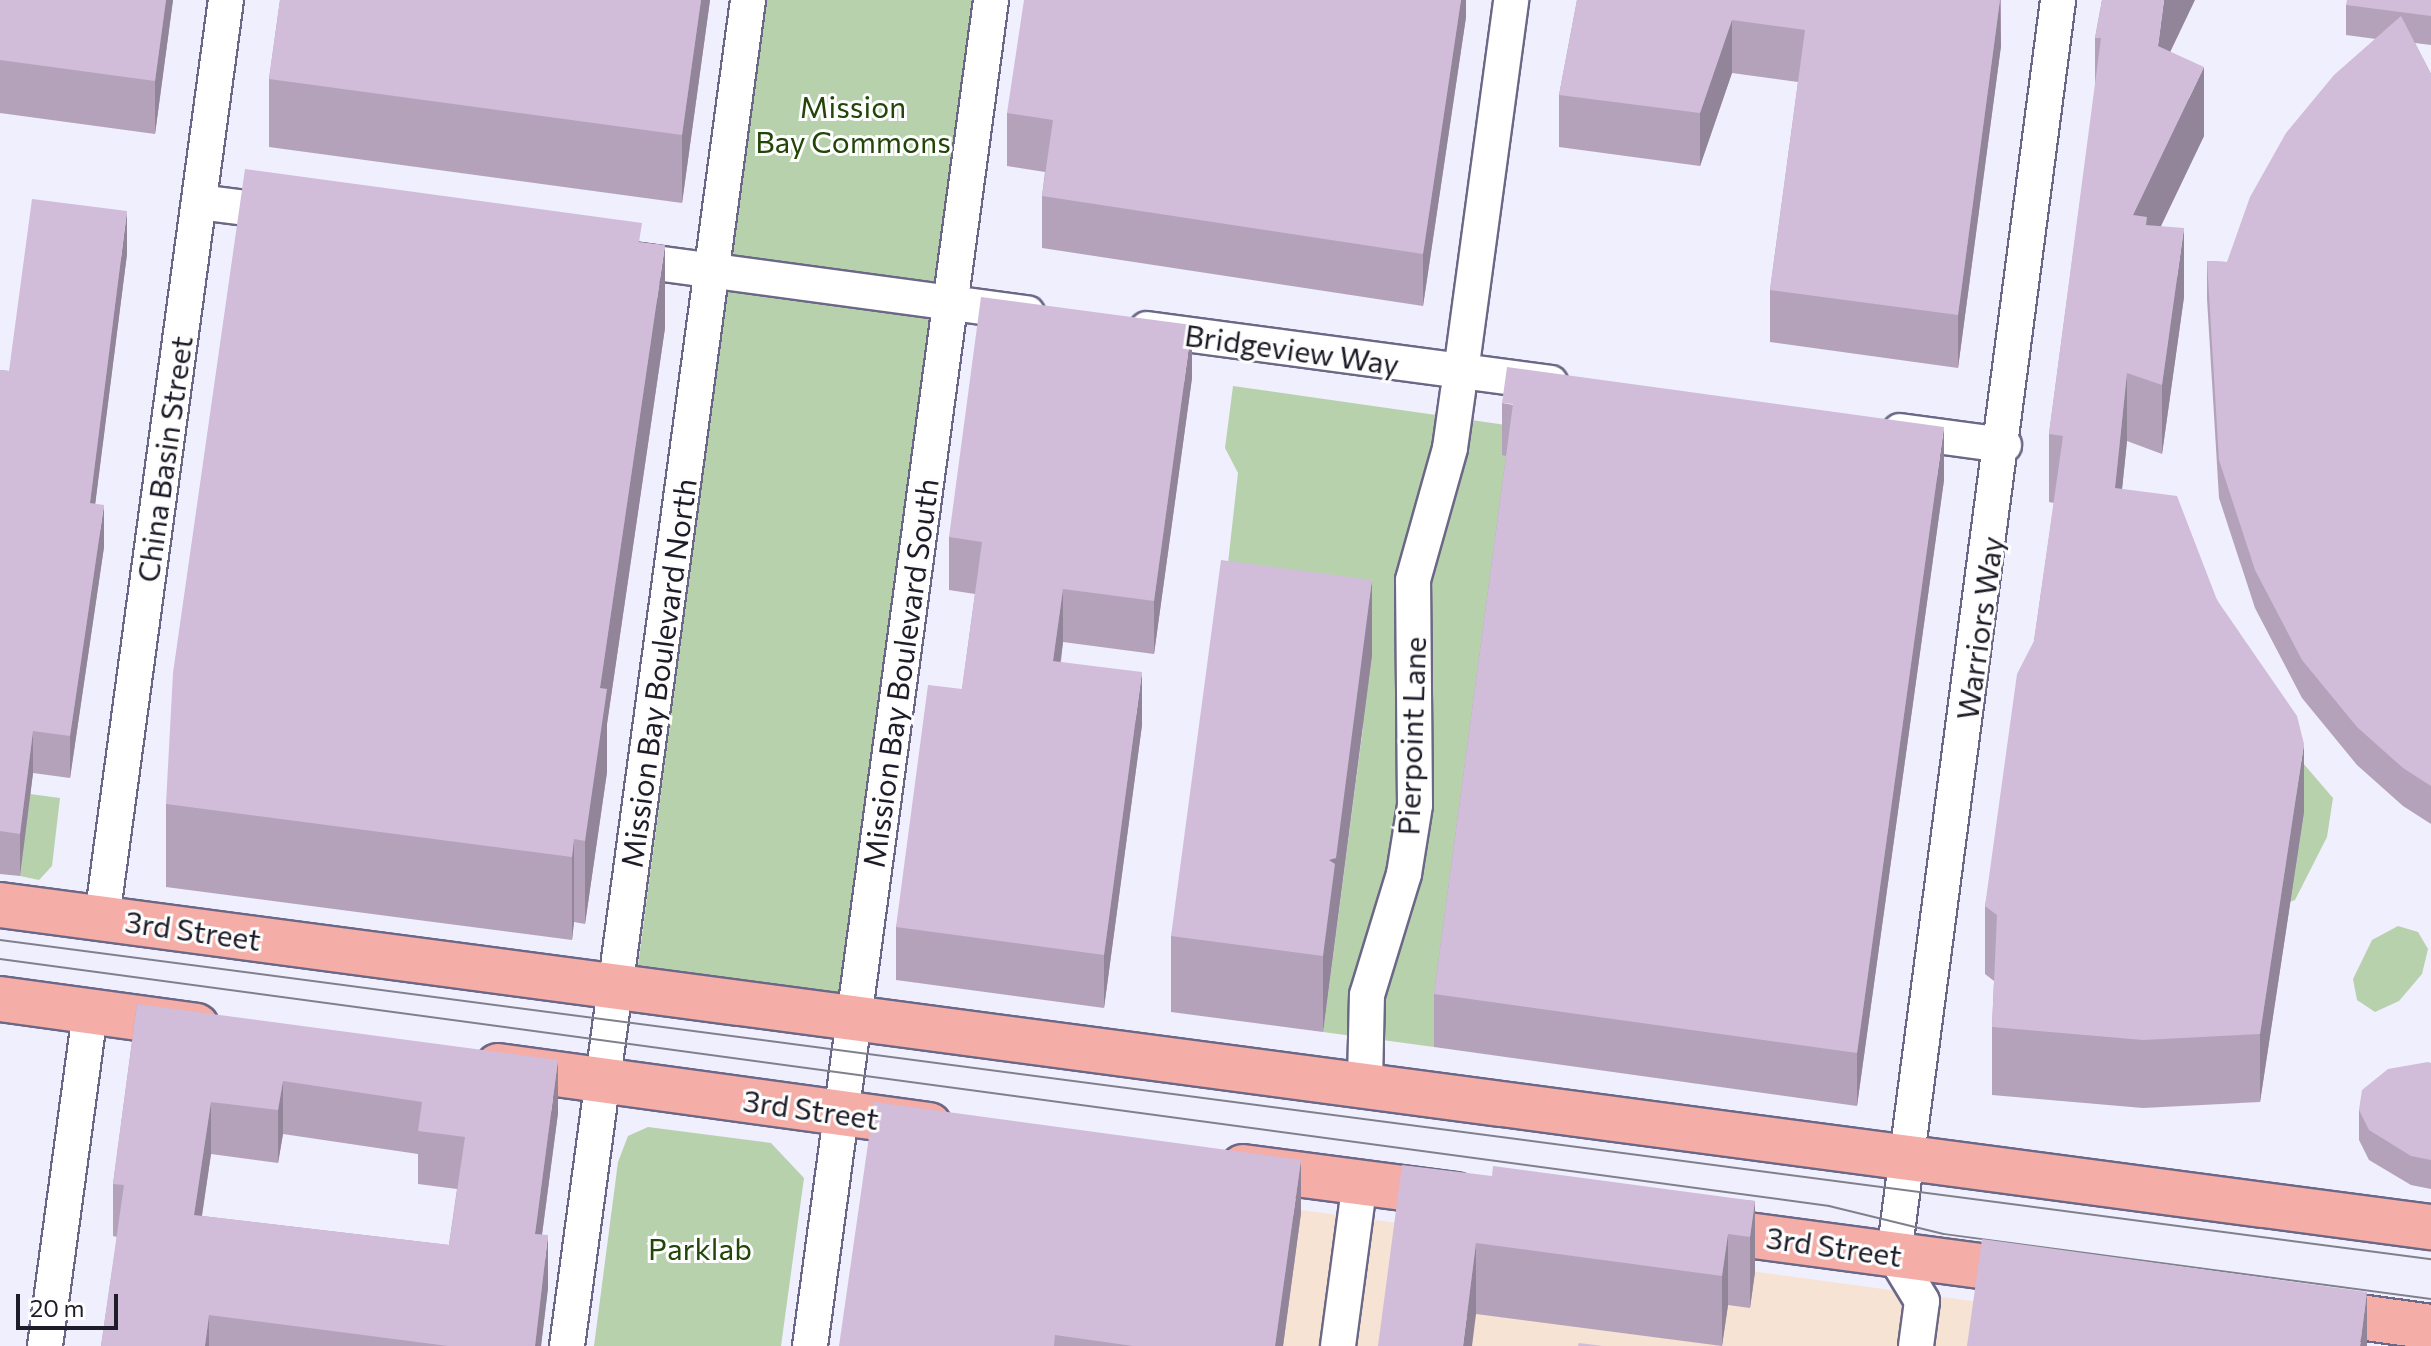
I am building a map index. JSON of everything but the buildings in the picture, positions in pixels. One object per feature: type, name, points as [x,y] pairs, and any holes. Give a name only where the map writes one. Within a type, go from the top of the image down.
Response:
[{"type":"main road","name":"3rd Street","points":[[0,905],[854,1014],[2431,1227]]},
{"type":"main road","points":[[0,999],[244,1032]]},
{"type":"main road","name":"3rd Street","points":[[457,1061],[964,1129]]},
{"type":"main road","points":[[1202,1161],[1499,1201]]},
{"type":"main road","name":"3rd Street","points":[[1648,1221],[2083,1280]]},
{"type":"main road","points":[[2273,1306],[2431,1327]]},
{"type":"street","name":"China Basin Street","points":[[102,918],[226,0]]},
{"type":"street","name":"Mission Bay Boulevard North","points":[[567,1346],[748,0]]},
{"type":"street","name":"Mission Bay Boulevard South","points":[[810,1346],[991,0]]},
{"type":"street","points":[[1463,357],[1511,0]]},
{"type":"street","name":"Warriors Way","points":[[1894,1255],[2004,445],[2058,0]]},
{"type":"street","points":[[199,202],[317,218]]},
{"type":"street","points":[[586,254],[1063,318]]},
{"type":"street","name":"Bridgeview Way","points":[[1109,324],[1586,388]]},
{"type":"street","name":"Pierpoint Lane","points":[[1365,1082],[1367,995],[1404,874],[1415,805],[1413,580],[1450,448],[1458,391]]},
{"type":"street","points":[[1868,427],[2004,445]]},
{"type":"street","points":[[45,1346],[90,1012]]},
{"type":"street","points":[[1338,1346],[1360,1182]]},
{"type":"street","points":[[1894,1255],[1922,1301],[1916,1346]]},
{"type":"shaded area","points":[[873,1152],[1972,1301],[2332,1346],[847,1346]]},
{"type":"green space","name":"Mission Bay Commons","points":[[766,0],[974,0],[839,993],[638,965]]},
{"type":"green space","points":[[1233,386],[1506,425],[1513,457],[1434,1047],[1323,1032],[1363,727],[1220,635],[1238,473],[1225,448]]},
{"type":"green space","points":[[2290,748],[2333,798],[2327,837],[2295,900],[2270,909]]},
{"type":"green space","points":[[30,794],[60,798],[52,866],[39,880],[20,876]]},
{"type":"green space","points":[[2398,926],[2418,932],[2428,949],[2422,974],[2399,1001],[2375,1012],[2357,1000],[2353,979],[2372,940]]},
{"type":"green space","name":"Parklab","points":[[648,1127],[771,1143],[804,1178],[781,1346],[594,1346],[618,1162],[628,1136]]},
{"type":"tram line","points":[[0,940],[2431,1259]]},
{"type":"tram line","points":[[0,959],[1829,1206],[1944,1234],[2431,1299]]}]
